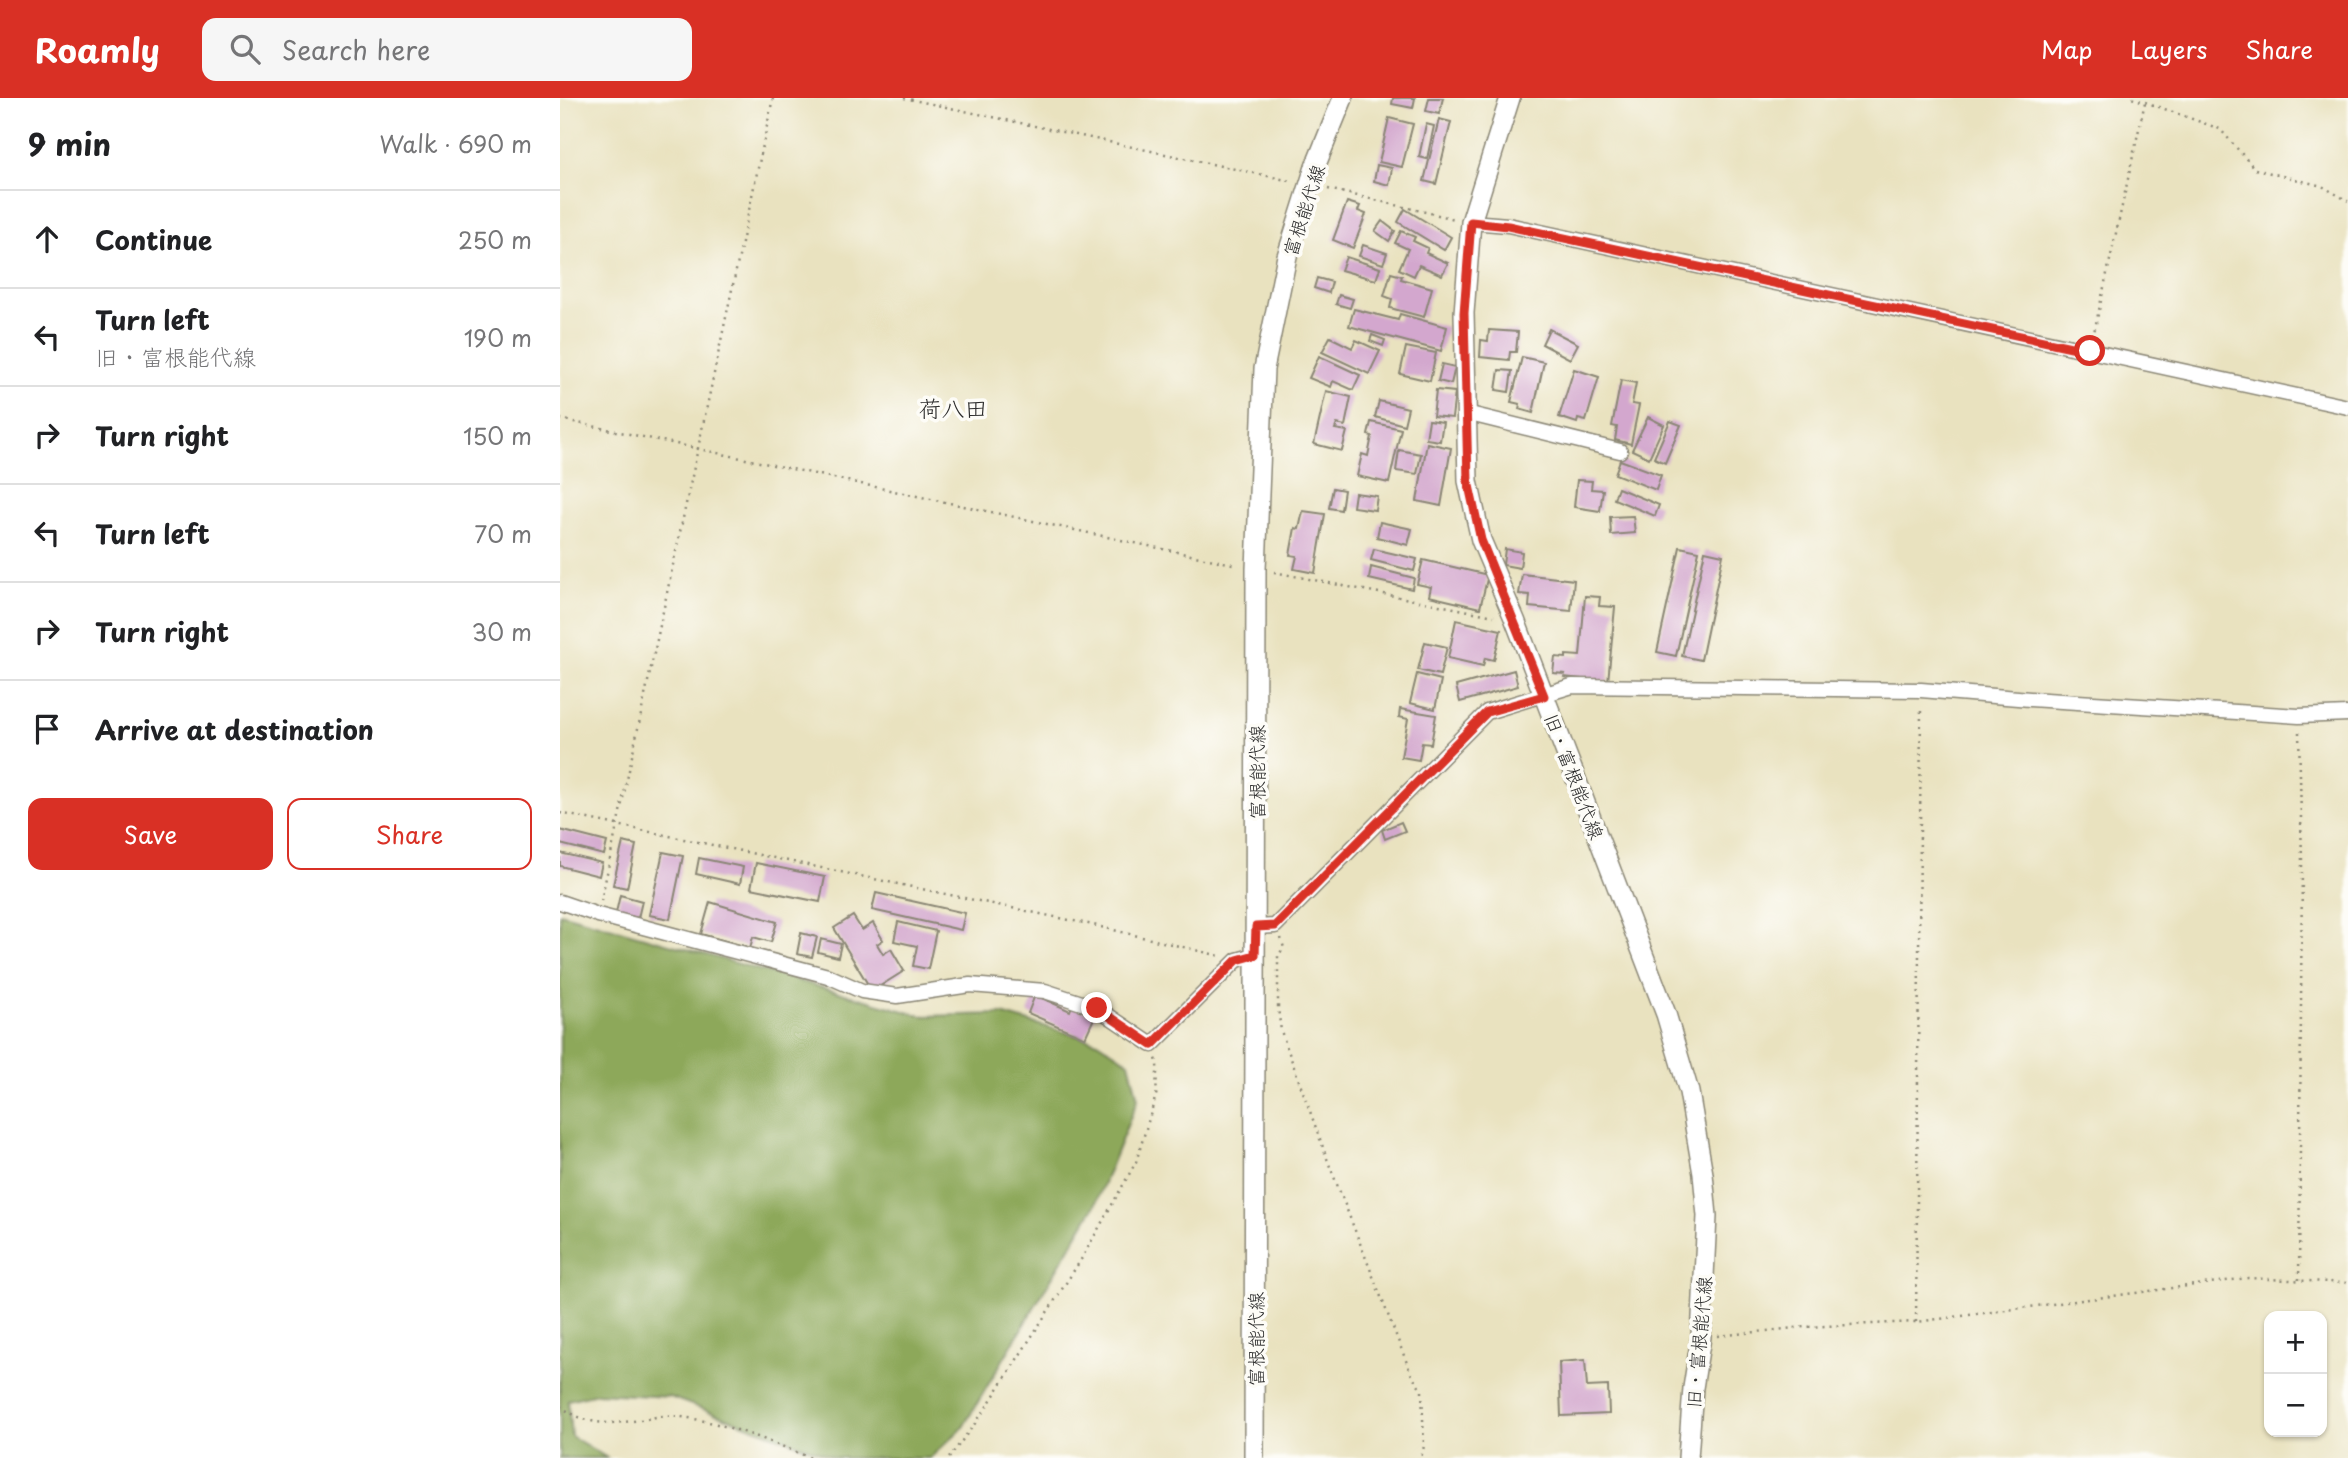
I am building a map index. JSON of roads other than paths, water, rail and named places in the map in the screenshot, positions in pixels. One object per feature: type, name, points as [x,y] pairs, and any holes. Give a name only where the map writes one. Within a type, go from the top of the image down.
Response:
[{"type":"street","name":"富根能代線","points":[[1254,1458],[1246,957],[1265,927],[1256,569],[1264,369],[1287,256],[1343,98]]},
{"type":"street","name":"旧・富根能代線","points":[[1510,98],[1471,222],[1464,313],[1468,481],[1481,540],[1515,620],[1666,1014],[1689,1092],[1707,1216],[1701,1338],[1693,1388],[1688,1458]]},
{"type":"street","points":[[1471,222],[1508,226],[2348,407]]},
{"type":"street","points":[[1466,414],[1620,451]]},
{"type":"street","points":[[1265,927],[1487,712],[1572,686],[1921,690],[2299,716],[2348,714]]},
{"type":"street","points":[[560,902],[598,915],[828,976],[862,991],[897,996],[970,985],[1045,992],[1097,1008],[1152,1045],[1246,957]]},
{"type":"district","name":"荷八田","points":[[953,407]]}]
